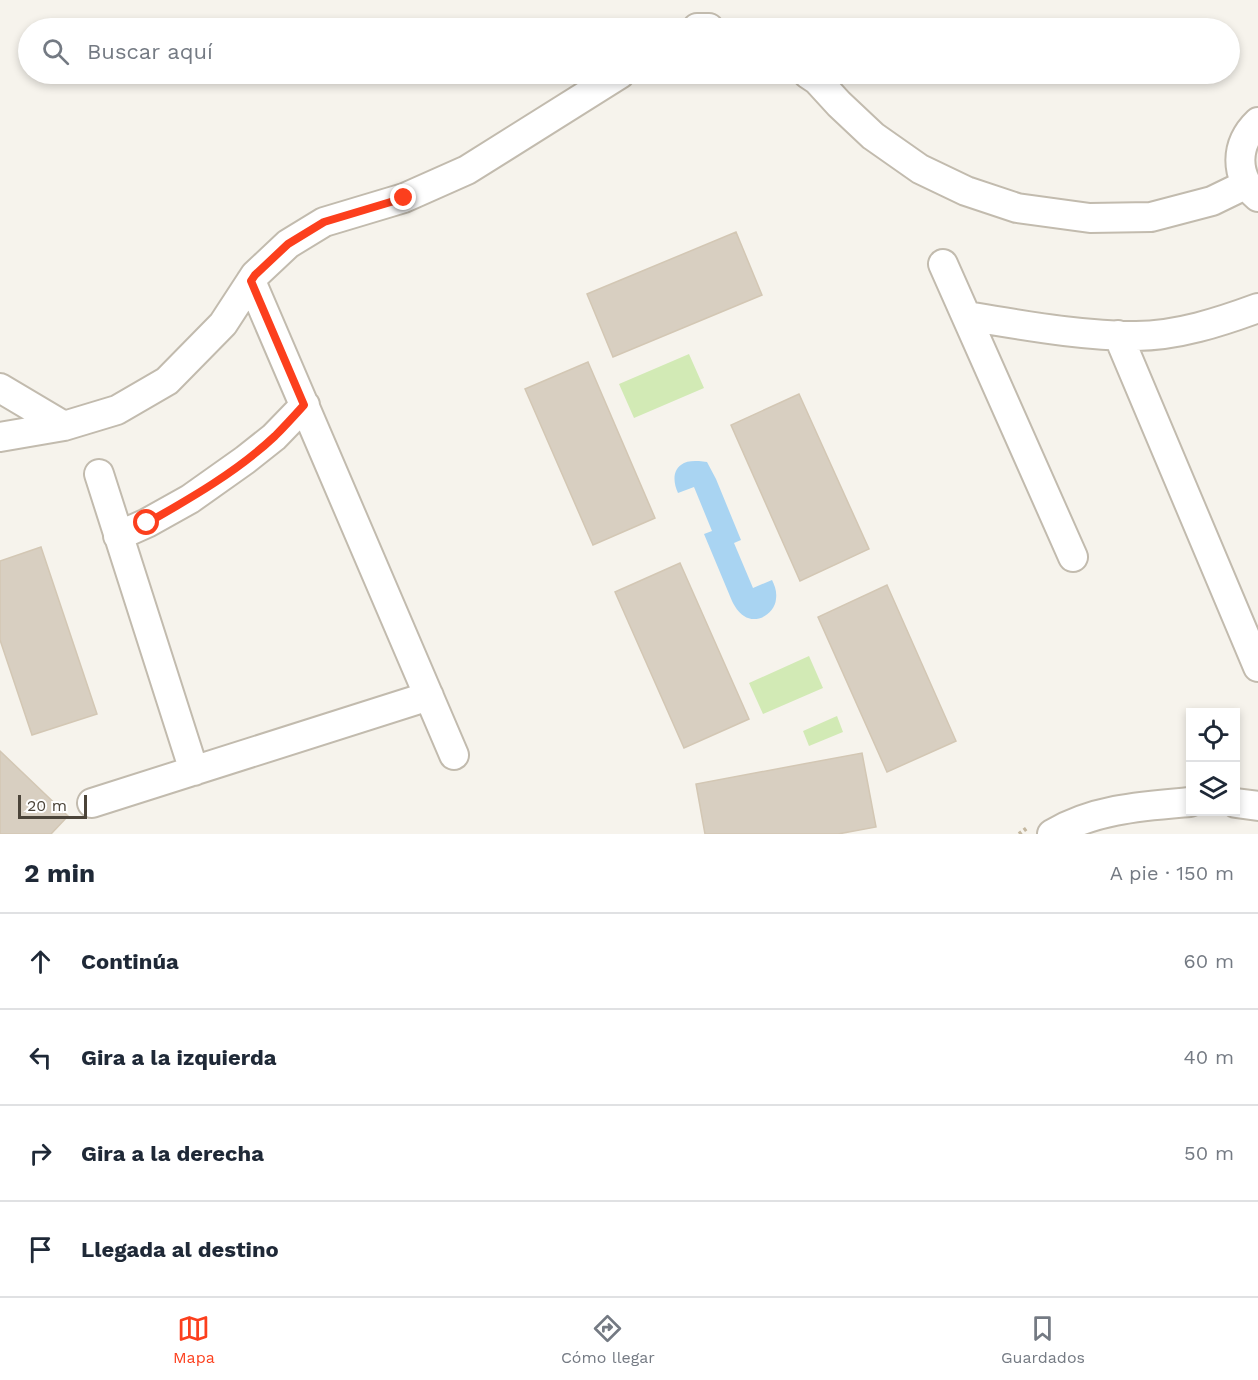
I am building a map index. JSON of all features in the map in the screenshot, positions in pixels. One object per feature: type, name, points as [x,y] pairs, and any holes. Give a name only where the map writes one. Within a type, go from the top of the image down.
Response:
[{"type":"street","points":[[0,437],[64,426],[117,410],[167,381],[223,324],[255,275],[288,244],[324,222],[404,198],[467,170],[604,84]]},
{"type":"street","points":[[821,84],[873,136],[921,169],[966,191],[1017,208],[1090,218],[1151,217],[1252,190],[1241,168],[1240,152],[1246,136],[1258,122]]},
{"type":"street","points":[[943,264],[1073,557]]},
{"type":"street","points":[[251,281],[454,755]]},
{"type":"street","points":[[966,316],[1080,334],[1138,336],[1179,331],[1258,308]]},
{"type":"street","points":[[1118,335],[1258,667]]},
{"type":"street","points":[[0,388],[64,426]]},
{"type":"street","points":[[118,536],[190,499],[274,437],[304,405]]},
{"type":"street","points":[[99,474],[194,771]]},
{"type":"street","points":[[92,803],[429,696]]},
{"type":"street","points":[[1052,834],[1066,825],[1090,826],[1112,811],[1186,802]]},
{"type":"street","points":[[1240,804],[1258,806]]},
{"type":"green space","points":[[689,354],[704,388],[634,418],[619,384]]},
{"type":"green space","points":[[809,656],[823,688],[763,714],[749,683]]},
{"type":"green space","points":[[837,716],[843,732],[809,746],[803,731]]},
{"type":"water","points":[[686,462],[707,462],[716,479],[741,540],[734,543],[753,588],[772,580],[774,585],[775,604],[769,613],[760,618],[744,616],[732,601],[704,534],[712,531],[694,487],[678,493],[676,489],[677,469]]},
{"type":"building","points":[[736,232],[762,295],[613,357],[587,294]]},
{"type":"building","points":[[588,362],[655,518],[593,545],[525,389]]},
{"type":"building","points":[[799,394],[869,549],[800,581],[731,425]]},
{"type":"building","points":[[41,547],[97,714],[32,735],[0,640],[0,561]]},
{"type":"building","points":[[680,563],[749,719],[684,748],[615,592]]},
{"type":"building","points":[[887,585],[956,741],[887,772],[818,617]]},
{"type":"building","points":[[0,751],[68,816],[51,834],[0,834]]},
{"type":"building","points":[[862,753],[876,827],[838,834],[705,834],[696,784]]},
{"type":"route","points":[[147,523],[190,499],[245,460],[274,437],[304,405],[251,281],[255,275],[288,244],[324,222],[404,198]]}]
